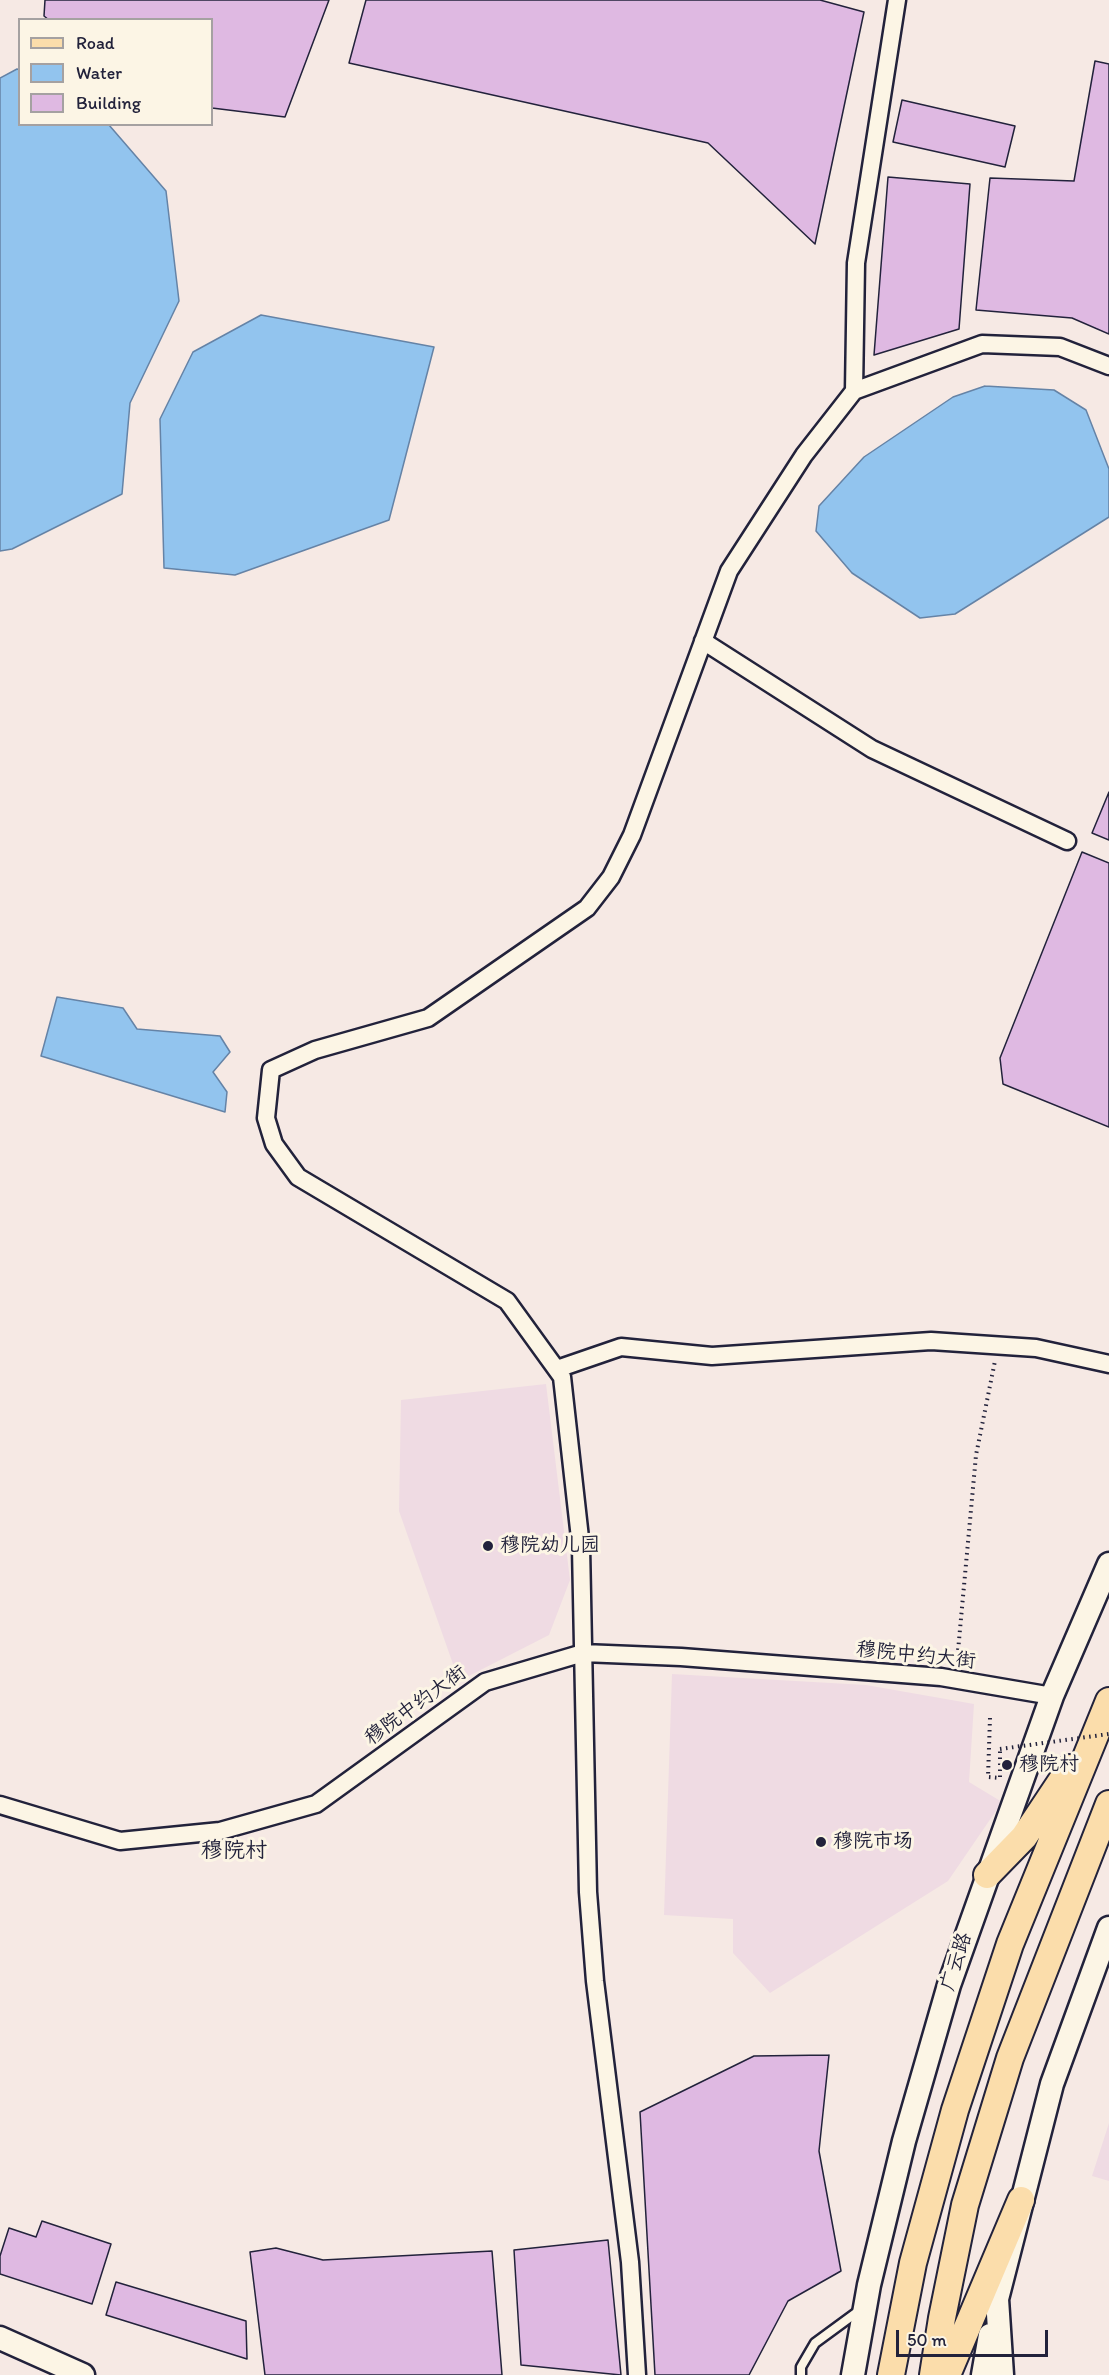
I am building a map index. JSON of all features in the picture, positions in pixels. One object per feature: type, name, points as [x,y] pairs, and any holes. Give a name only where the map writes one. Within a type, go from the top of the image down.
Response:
[{"type":"main road","name":"广云路","points":[[853,2375],[865,2306],[904,2141],[949,1985],[1052,1696],[1109,1564]]},
{"type":"main road","points":[[987,1875],[1024,1837],[1106,1719]]},
{"type":"main road","points":[[891,2375],[913,2263],[955,2110],[1010,1944],[1106,1719]]},
{"type":"main road","points":[[933,2375],[965,2205],[1010,2058],[1109,1804]]},
{"type":"main road","points":[[983,2375],[997,2299],[1052,2084],[1109,1928]]},
{"type":"main road","points":[[947,2375],[1021,2200]]},
{"type":"main road","points":[[997,2299],[1002,2375]]},
{"type":"main road","points":[[0,2338],[83,2375]]},
{"type":"street","points":[[854,391],[856,262],[897,0]]},
{"type":"street","points":[[637,2375],[630,2262],[595,1981],[588,1892],[581,1547],[562,1377],[507,1301],[298,1177],[274,1144],[266,1118],[271,1070],[315,1050],[428,1018],[586,908],[611,877],[632,835],[729,571],[804,455],[854,391],[982,344],[1060,347],[1109,366]]},
{"type":"street","points":[[703,641],[872,749],[1067,841]]},
{"type":"street","points":[[556,1369],[621,1347],[712,1356],[931,1341],[1036,1348],[1109,1364]]},
{"type":"street","name":"穆院中约大街","points":[[0,1805],[120,1841],[220,1831],[316,1804],[485,1682],[583,1653],[681,1657],[956,1679],[1052,1696]]},
{"type":"lane","points":[[801,2375],[801,2367],[814,2343],[865,2306]]},
{"type":"path","points":[[956,1679],[976,1455],[998,1345]]},
{"type":"path","points":[[990,1718],[988,1777],[1000,1778],[1000,1749],[1106,1719]]},
{"type":"shaded area","name":"穆院幼儿园","points":[[546,1384],[570,1580],[549,1635],[459,1681],[399,1511],[401,1400]]},
{"type":"shaded area","name":"穆院市场","points":[[672,1674],[866,1685],[974,1704],[969,1782],[1002,1802],[948,1881],[770,1993],[733,1953],[733,1919],[664,1915]]},
{"type":"shaded area","points":[[1109,2123],[1109,2181],[1092,2176]]},
{"type":"water","points":[[18,69],[18,126],[110,126],[166,191],[179,301],[130,403],[122,494],[12,549],[0,551],[0,78]]},
{"type":"water","points":[[261,315],[434,347],[389,520],[235,575],[164,568],[160,419],[193,352]]},
{"type":"water","points":[[985,386],[1054,390],[1086,410],[1109,469],[1109,517],[955,614],[920,618],[852,573],[816,531],[819,506],[864,457],[953,397]]},
{"type":"water","points":[[57,997],[123,1008],[137,1029],[220,1036],[230,1052],[213,1072],[227,1092],[225,1112],[41,1056]]},
{"type":"building","points":[[45,0],[329,0],[285,117],[213,108],[213,18],[46,18],[44,16]]},
{"type":"building","points":[[366,0],[820,0],[864,12],[815,244],[708,143],[349,63]]},
{"type":"building","points":[[1095,61],[1109,64],[1109,334],[1072,318],[976,310],[990,178],[1074,181]]},
{"type":"building","points":[[902,100],[1015,126],[1005,167],[893,142]]},
{"type":"building","points":[[888,177],[970,184],[959,329],[874,355]]},
{"type":"building","points":[[1109,792],[1109,840],[1092,833]]},
{"type":"building","points":[[1082,852],[1109,863],[1109,1127],[1003,1084],[1000,1058]]},
{"type":"building","points":[[829,2055],[819,2151],[841,2271],[788,2301],[749,2375],[655,2375],[640,2112],[754,2056]]},
{"type":"building","points":[[42,2221],[111,2244],[92,2304],[0,2274],[0,2256],[9,2228],[36,2237]]},
{"type":"building","points":[[608,2240],[621,2375],[521,2365],[514,2250]]},
{"type":"building","points":[[276,2248],[323,2260],[492,2251],[502,2375],[265,2375],[250,2252]]},
{"type":"building","points":[[116,2282],[246,2321],[247,2359],[106,2315]]},
{"type":"place","name":"穆院幼儿园","points":[[488,1546]]},
{"type":"place","name":"穆院村","points":[[1007,1765]]},
{"type":"place","name":"穆院市场","points":[[821,1842]]},
{"type":"district","name":"穆院村","points":[[234,1851]]}]
